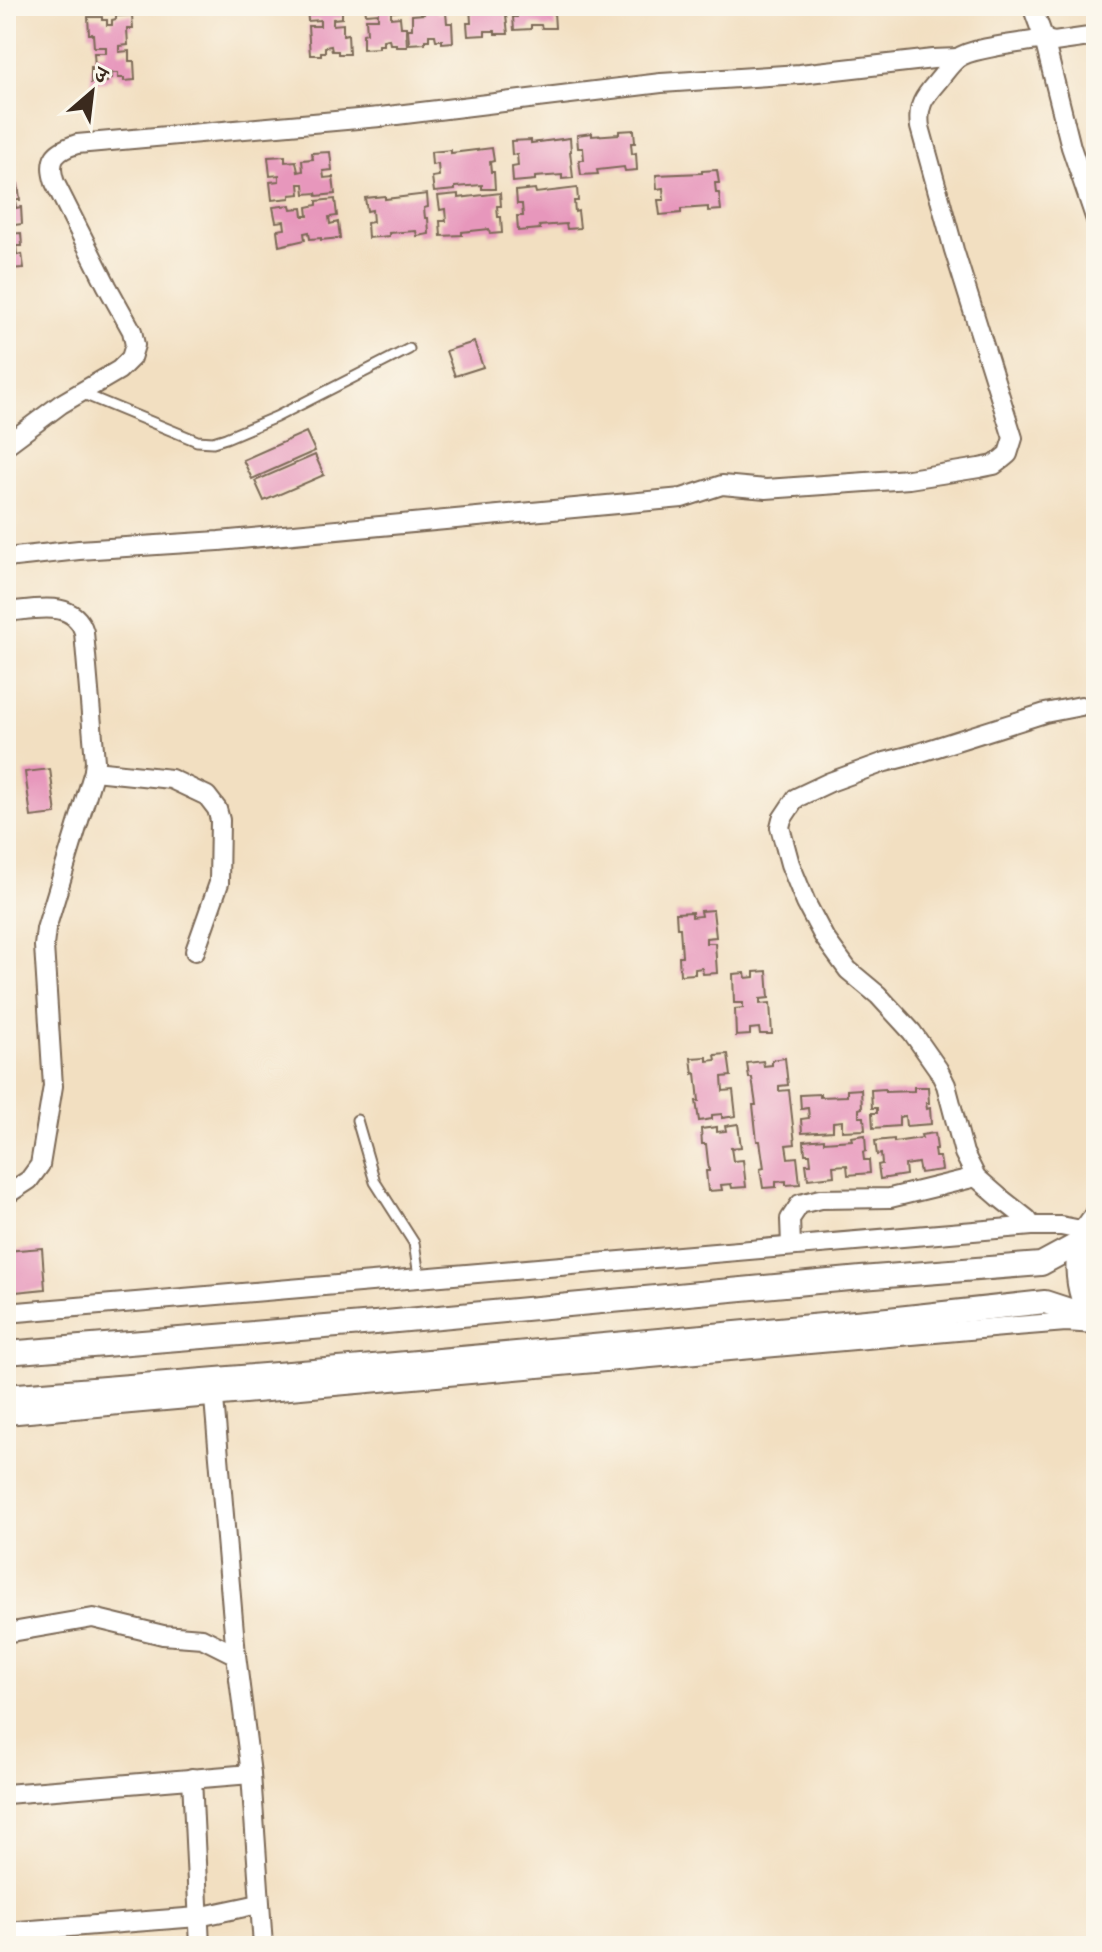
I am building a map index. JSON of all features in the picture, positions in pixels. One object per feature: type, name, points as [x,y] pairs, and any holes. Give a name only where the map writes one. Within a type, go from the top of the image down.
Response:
[{"type":"street","points":[[1032,6],[1044,39],[1071,147],[1096,220]]},
{"type":"street","points":[[6,445],[61,404],[119,370],[131,358],[135,345],[132,331],[55,183],[52,163],[61,149],[77,144],[380,117],[661,83],[800,74],[958,58],[977,51],[1044,39],[1054,42],[1096,36]]},
{"type":"street","points":[[6,558],[682,498],[722,485],[766,489],[888,481],[994,465],[1008,454],[1013,438],[954,250],[918,116],[924,98],[958,58]]},
{"type":"street","points":[[6,612],[67,610],[81,622],[95,761],[46,929],[44,946],[53,1075],[40,1165],[29,1180],[6,1195]]},
{"type":"street","points":[[1032,1226],[976,1177],[964,1153],[942,1076],[912,1032],[878,995],[848,970],[824,937],[790,864],[780,823],[796,798],[830,782],[1045,713],[1081,706]]},
{"type":"street","points":[[94,771],[171,779],[207,796],[217,809],[220,820],[219,883],[195,951]]},
{"type":"street","points":[[791,1245],[790,1219],[800,1204],[820,1199],[890,1198],[976,1177]]},
{"type":"street","points":[[6,1313],[1032,1226],[1088,1230]]},
{"type":"street","points":[[1088,1230],[1076,1266],[1084,1305],[1094,1322]]},
{"type":"street","points":[[6,1353],[1041,1264],[1088,1230]]},
{"type":"street","points":[[6,1415],[214,1389],[1045,1302],[1094,1322]]},
{"type":"street","points":[[6,1396],[214,1389]]},
{"type":"street","points":[[214,1389],[236,1655],[251,1774],[263,1946]]},
{"type":"street","points":[[6,1633],[93,1618],[163,1635],[202,1638],[236,1655]]},
{"type":"street","points":[[6,1794],[251,1774]]},
{"type":"street","points":[[192,1778],[200,1946]]},
{"type":"street","points":[[6,1932],[198,1917],[259,1904]]},
{"type":"lane","points":[[81,393],[197,441],[213,442],[276,417],[409,349]]},
{"type":"lane","points":[[357,1120],[375,1182],[414,1243],[419,1276]]},
{"type":"building","points":[[307,6],[342,6],[342,18],[333,19],[333,25],[343,24],[343,35],[348,34],[349,54],[338,54],[338,51],[332,51],[331,46],[325,47],[321,55],[310,55],[308,26],[320,26],[320,20],[308,21]]},
{"type":"building","points":[[365,6],[400,6],[400,11],[391,12],[391,18],[400,17],[401,27],[406,27],[407,47],[396,47],[396,44],[390,44],[389,39],[383,40],[379,48],[363,49],[366,19],[378,19],[378,13],[366,14]]},
{"type":"building","points":[[411,6],[436,6],[437,13],[446,13],[447,23],[452,23],[453,42],[442,43],[442,40],[436,40],[435,35],[429,35],[425,43],[409,44],[408,29],[412,29],[412,15],[424,14],[423,9],[411,9]]},
{"type":"building","points":[[470,6],[505,6],[508,34],[485,31],[485,35],[468,36]]},
{"type":"building","points":[[517,6],[551,6],[555,28],[531,25],[531,29],[514,30],[513,17],[517,17]]},
{"type":"building","points":[[132,15],[133,29],[127,29],[128,45],[119,46],[119,52],[129,51],[129,61],[134,61],[135,80],[124,81],[124,78],[118,78],[118,73],[111,73],[112,79],[107,79],[107,82],[91,83],[94,53],[106,53],[106,47],[94,47],[88,17],[102,17],[102,20],[107,20],[107,25],[112,25],[116,16]]},
{"type":"building","points":[[634,130],[635,143],[631,143],[632,154],[636,153],[637,170],[625,171],[624,167],[581,175],[579,160],[584,160],[583,148],[578,148],[577,135],[619,134],[619,131]]},
{"type":"building","points":[[570,138],[573,178],[562,179],[562,175],[513,182],[512,167],[518,166],[517,154],[512,155],[511,141],[531,140],[531,143]]},
{"type":"building","points":[[492,148],[494,161],[490,162],[495,189],[482,189],[482,185],[434,192],[432,177],[439,176],[438,164],[432,165],[431,152]]},
{"type":"building","points":[[330,152],[332,170],[323,171],[324,178],[333,177],[335,194],[305,194],[304,184],[299,184],[300,194],[272,200],[270,182],[279,181],[279,175],[270,176],[268,157],[285,156],[285,162],[296,161],[298,172],[303,171],[302,160],[313,159],[312,153]]},
{"type":"building","points":[[717,170],[719,183],[715,183],[716,193],[719,193],[721,210],[708,211],[708,207],[681,209],[681,213],[660,215],[658,200],[664,200],[663,188],[657,189],[656,175]]},
{"type":"building","points":[[18,184],[20,200],[15,200],[16,208],[21,207],[22,224],[7,226],[6,185]]},
{"type":"building","points":[[577,188],[578,201],[574,201],[580,228],[567,229],[566,224],[518,231],[517,216],[523,216],[522,204],[517,204],[516,191],[535,189],[536,193]]},
{"type":"building","points":[[500,193],[501,206],[497,206],[502,233],[490,234],[489,229],[441,236],[440,221],[446,221],[445,209],[440,210],[438,196],[458,194],[458,198]]},
{"type":"building","points":[[427,194],[428,207],[424,208],[429,234],[417,236],[416,231],[368,238],[367,223],[373,222],[372,210],[367,211],[365,198]]},
{"type":"building","points":[[335,199],[337,216],[329,217],[330,224],[338,222],[340,238],[310,239],[309,232],[304,233],[305,240],[279,246],[277,230],[285,229],[284,221],[276,222],[273,207],[290,205],[291,209],[302,208],[303,216],[308,216],[307,207],[317,205],[317,201]]},
{"type":"building","points":[[21,233],[22,246],[16,246],[17,255],[22,254],[24,268],[6,269],[6,256],[10,256],[9,251],[6,252],[6,234]]},
{"type":"building","points":[[474,342],[483,367],[455,376],[446,351]]},
{"type":"building","points":[[306,432],[315,451],[252,479],[243,460]]},
{"type":"building","points":[[315,455],[324,475],[264,501],[255,481]]},
{"type":"building","points":[[50,769],[56,814],[31,817],[25,772]]},
{"type":"building","points":[[713,910],[716,937],[706,938],[706,943],[715,943],[717,973],[703,974],[702,968],[695,969],[695,974],[680,975],[679,956],[682,956],[676,913],[692,912],[692,917],[701,916],[700,911]]},
{"type":"building","points":[[767,971],[769,998],[760,999],[760,1004],[770,1003],[772,1034],[760,1034],[759,1028],[750,1029],[750,1035],[736,1036],[735,1009],[743,1008],[743,1003],[734,1003],[733,974],[745,973],[746,978],[754,977],[754,972]]},
{"type":"building","points":[[728,1054],[731,1076],[722,1077],[723,1091],[733,1090],[736,1116],[722,1118],[722,1114],[712,1115],[712,1119],[699,1121],[696,1073],[693,1074],[691,1058],[707,1057],[707,1061],[716,1060],[715,1055]]},
{"type":"building","points":[[785,1058],[788,1085],[779,1086],[779,1091],[789,1090],[795,1144],[786,1145],[788,1158],[797,1157],[800,1184],[776,1182],[776,1187],[763,1188],[760,1169],[764,1168],[753,1105],[756,1105],[747,1063],[763,1061],[764,1066],[772,1065],[772,1060]]},
{"type":"building","points":[[914,1087],[928,1087],[929,1103],[926,1103],[927,1109],[930,1108],[931,1124],[906,1126],[905,1116],[899,1117],[899,1126],[873,1128],[872,1113],[877,1113],[877,1108],[872,1108],[871,1090],[914,1091]]},
{"type":"building","points":[[861,1089],[859,1117],[864,1117],[865,1130],[842,1131],[842,1121],[833,1122],[833,1131],[802,1133],[801,1119],[809,1118],[808,1108],[801,1109],[800,1095],[847,1096],[847,1090]]},
{"type":"building","points":[[738,1124],[741,1147],[731,1148],[733,1161],[743,1160],[746,1187],[721,1185],[722,1190],[708,1191],[706,1144],[702,1144],[701,1129],[717,1127],[717,1132],[726,1131],[725,1126]]},
{"type":"building","points":[[935,1133],[935,1157],[940,1157],[942,1170],[920,1173],[918,1163],[905,1165],[906,1175],[880,1179],[878,1165],[882,1164],[881,1154],[877,1155],[875,1141],[894,1139],[894,1142]]},
{"type":"building","points":[[865,1135],[864,1160],[869,1160],[870,1173],[848,1175],[847,1165],[833,1166],[834,1176],[808,1179],[806,1164],[811,1164],[810,1154],[805,1154],[804,1141],[852,1140],[851,1137]]},
{"type":"building","points":[[42,1248],[45,1289],[6,1293],[6,1251]]}]
